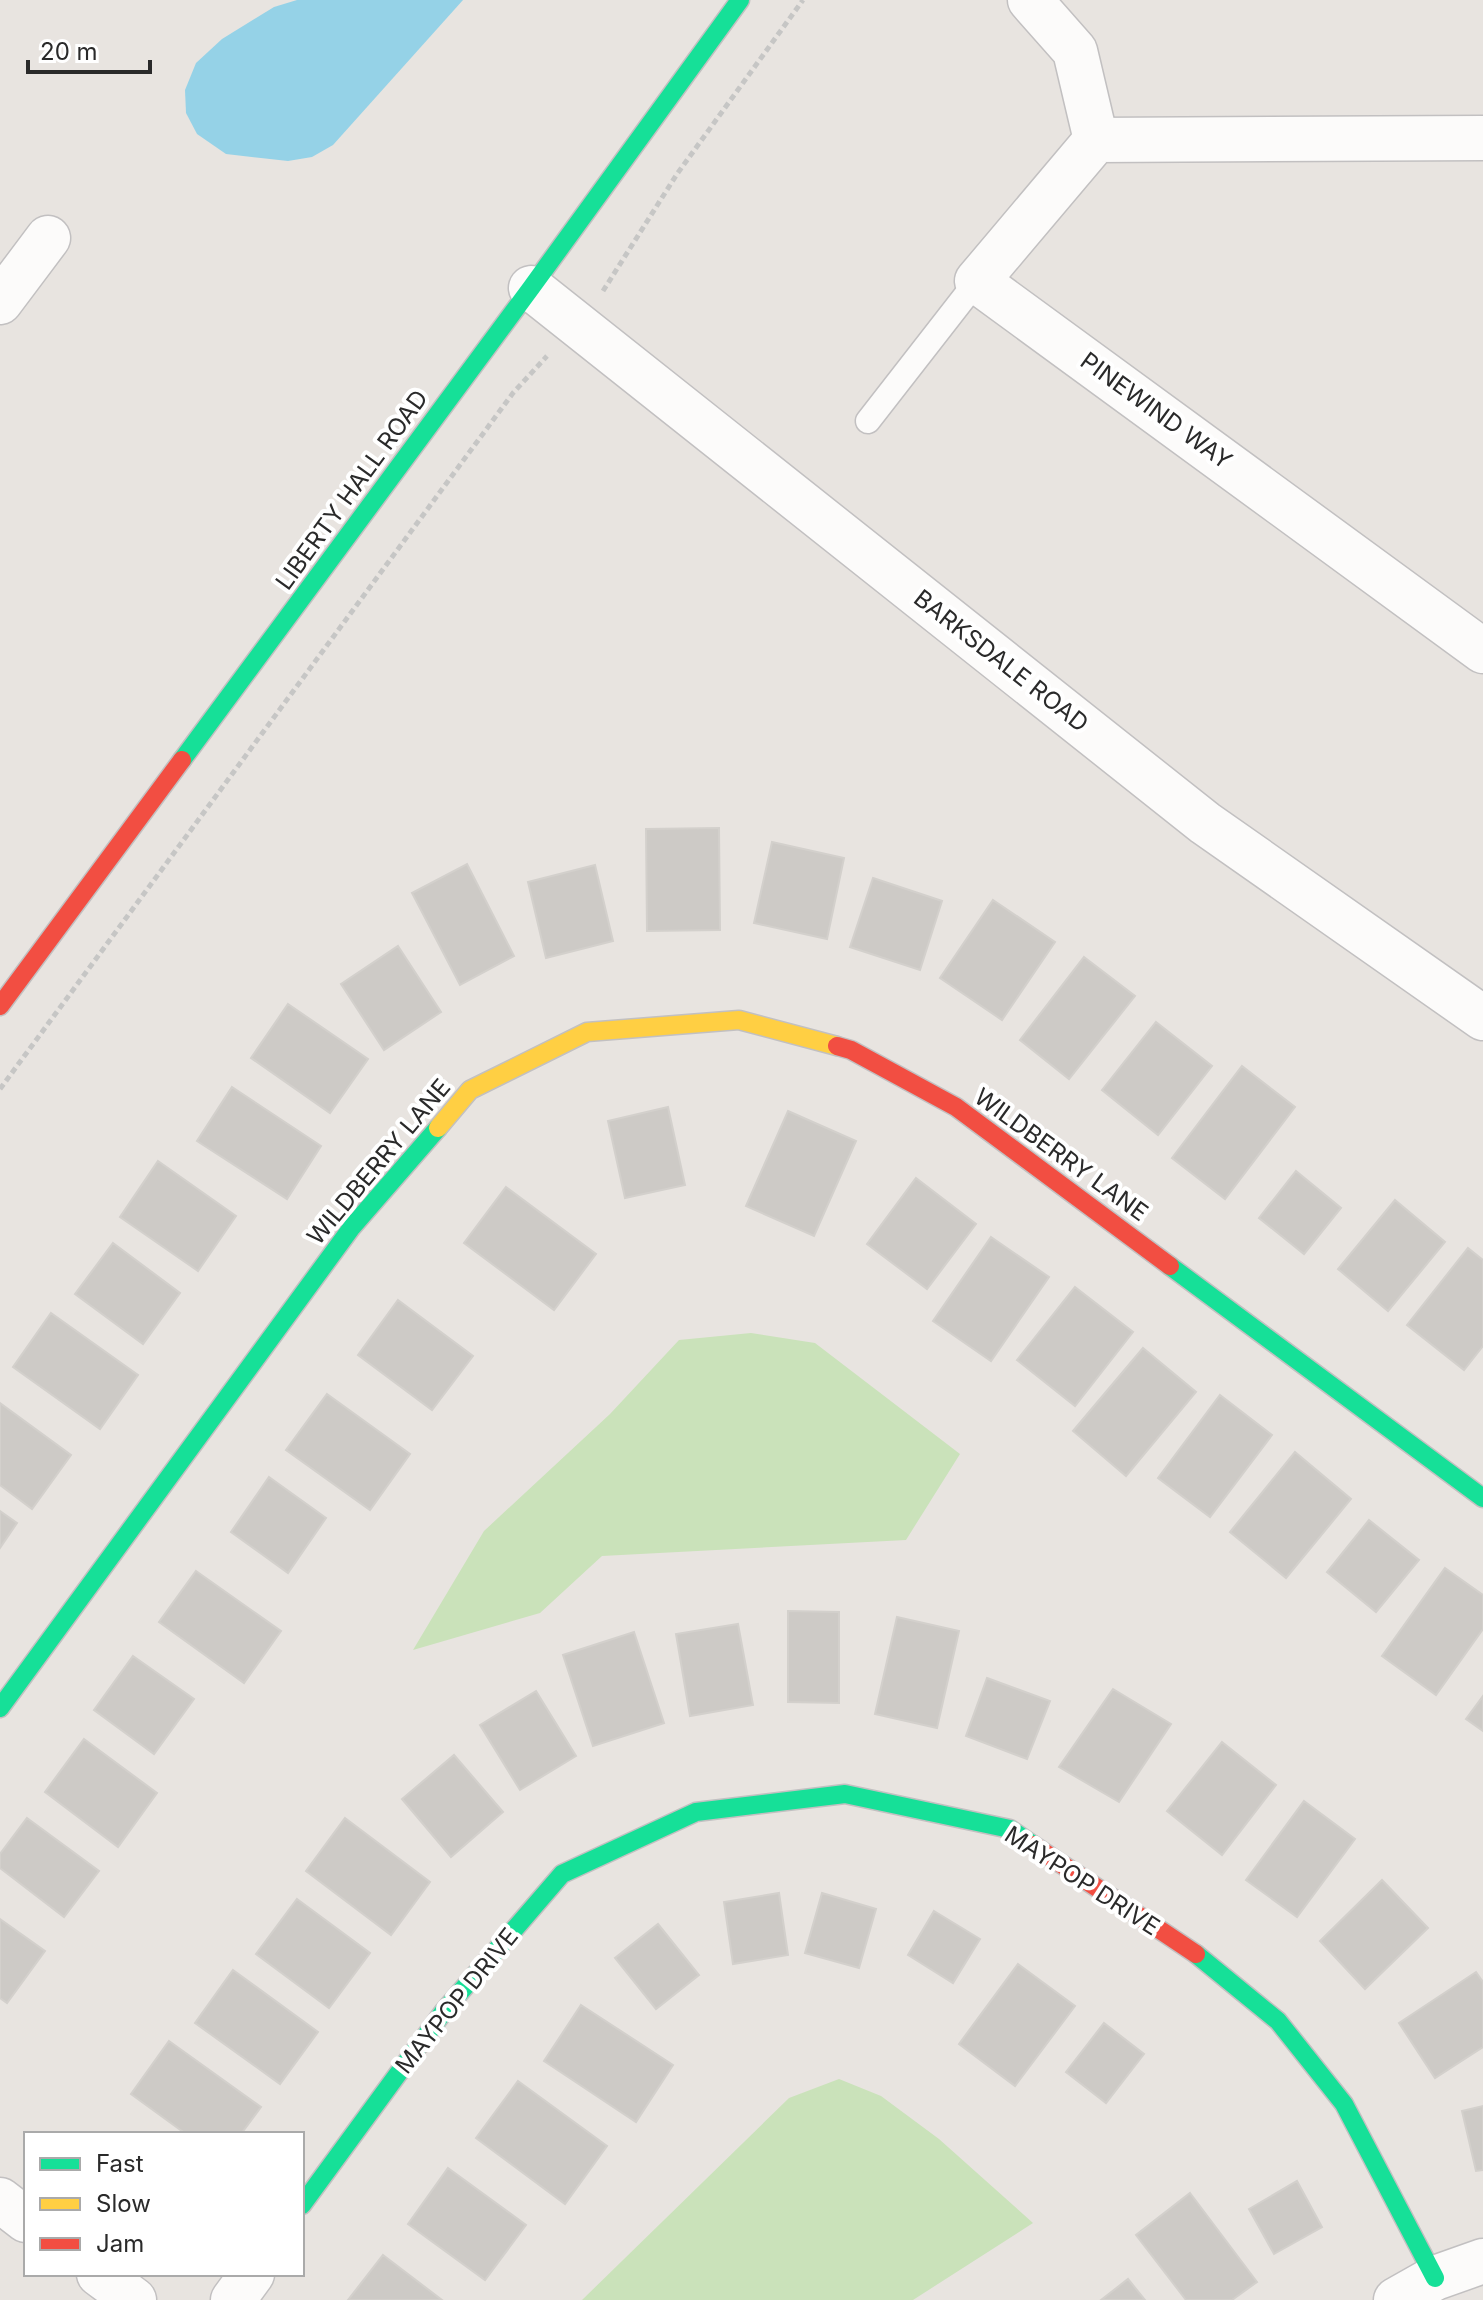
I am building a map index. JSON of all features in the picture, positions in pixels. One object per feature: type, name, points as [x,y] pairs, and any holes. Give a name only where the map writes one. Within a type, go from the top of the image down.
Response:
[{"type":"street","name":"LIBERTY HALL ROAD","points":[[0,1006],[740,0]]},
{"type":"street","points":[[1030,0],[1075,51],[1096,140]]},
{"type":"street","points":[[977,281],[1096,140],[1483,138]]},
{"type":"street","points":[[0,302],[48,238]]},
{"type":"street","name":"PINEWIND WAY","points":[[977,281],[1483,651]]},
{"type":"street","name":"BARKSDALE ROAD","points":[[531,288],[1205,823],[1483,1018]]},
{"type":"street","name":"WILDBERRY LANE","points":[[0,1708],[352,1227],[450,1113],[470,1090],[587,1032],[739,1020],[851,1050],[956,1107],[1483,1498]]},
{"type":"street","name":"MAYPOP DRIVE","points":[[304,2202],[444,2011],[562,1874],[696,1812],[845,1794],[1010,1829],[1195,1954],[1278,2021],[1344,2104],[1435,2278]]},
{"type":"street","points":[[0,2200],[24,2218]]},
{"type":"street","points":[[1396,2300],[1435,2278],[1483,2261]]},
{"type":"street","points":[[102,2276],[134,2300]]},
{"type":"street","points":[[233,2300],[251,2276]]},
{"type":"lane","points":[[868,421],[977,281]]},
{"type":"path","points":[[0,1089],[504,405],[596,302],[677,174],[803,0]]},
{"type":"green space","points":[[751,1333],[815,1343],[960,1454],[906,1540],[602,1556],[540,1613],[413,1650],[484,1531],[610,1414],[679,1340]]},
{"type":"green space","points":[[839,2079],[881,2096],[939,2139],[1033,2223],[913,2300],[582,2300],[789,2098]]},
{"type":"water","points":[[297,0],[463,0],[333,145],[312,157],[288,161],[226,154],[197,134],[186,113],[185,90],[196,63],[222,39],[274,7]]},
{"type":"building","points":[[719,828],[720,930],[647,931],[646,829]]},
{"type":"building","points":[[772,842],[844,858],[827,939],[754,923]]},
{"type":"building","points":[[467,864],[514,956],[460,985],[412,893]]},
{"type":"building","points":[[595,865],[613,941],[546,958],[528,882]]},
{"type":"building","points":[[873,878],[942,901],[920,970],[850,947]]},
{"type":"building","points":[[993,900],[1055,942],[1002,1020],[940,978]]},
{"type":"building","points":[[398,946],[441,1012],[384,1050],[341,984]]},
{"type":"building","points":[[1084,957],[1135,996],[1069,1079],[1020,1040]]},
{"type":"building","points":[[288,1004],[368,1059],[330,1113],[251,1058]]},
{"type":"building","points":[[1156,1022],[1212,1066],[1158,1135],[1102,1090]]},
{"type":"building","points":[[1242,1066],[1295,1107],[1225,1199],[1172,1158]]},
{"type":"building","points":[[232,1087],[321,1146],[287,1199],[197,1141]]},
{"type":"building","points":[[668,1107],[685,1185],[625,1198],[608,1121]]},
{"type":"building","points":[[788,1111],[856,1141],[814,1236],[746,1206]]},
{"type":"building","points":[[158,1161],[236,1216],[198,1271],[120,1217]]},
{"type":"building","points":[[1296,1171],[1341,1208],[1304,1254],[1259,1218]]},
{"type":"building","points":[[916,1178],[976,1224],[927,1289],[867,1244]]},
{"type":"building","points":[[506,1187],[596,1254],[554,1310],[464,1243]]},
{"type":"building","points":[[1395,1200],[1445,1242],[1388,1311],[1338,1269]]},
{"type":"building","points":[[991,1237],[1049,1277],[991,1361],[933,1321]]},
{"type":"building","points":[[113,1243],[180,1293],[143,1344],[75,1294]]},
{"type":"building","points":[[1468,1248],[1483,1260],[1483,1346],[1464,1370],[1407,1325]]},
{"type":"building","points":[[1075,1287],[1133,1332],[1075,1406],[1017,1360]]},
{"type":"building","points":[[398,1300],[473,1356],[432,1410],[358,1355]]},
{"type":"building","points":[[51,1313],[138,1375],[100,1429],[13,1367]]},
{"type":"building","points":[[1143,1348],[1196,1392],[1126,1476],[1073,1431]]},
{"type":"building","points":[[327,1394],[410,1454],[370,1510],[286,1450]]},
{"type":"building","points":[[1220,1395],[1272,1435],[1210,1517],[1158,1478]]},
{"type":"building","points":[[0,1403],[71,1455],[32,1509],[0,1485]]},
{"type":"building","points":[[1295,1452],[1351,1499],[1286,1578],[1230,1532]]},
{"type":"building","points":[[269,1477],[326,1518],[288,1573],[231,1532]]},
{"type":"building","points":[[0,1511],[17,1523],[0,1548]]},
{"type":"building","points":[[1369,1520],[1419,1560],[1376,1612],[1327,1572]]},
{"type":"building","points":[[1445,1568],[1483,1595],[1483,1629],[1436,1695],[1382,1656]]},
{"type":"building","points":[[196,1571],[281,1631],[244,1683],[159,1622]]},
{"type":"building","points":[[788,1611],[839,1612],[839,1703],[788,1702]]},
{"type":"building","points":[[897,1617],[959,1631],[937,1728],[875,1714]]},
{"type":"building","points":[[738,1624],[753,1705],[690,1716],[676,1634]]},
{"type":"building","points":[[634,1632],[664,1723],[593,1746],[563,1655]]},
{"type":"building","points":[[133,1656],[194,1699],[154,1754],[94,1710]]},
{"type":"building","points":[[987,1678],[1050,1701],[1027,1759],[966,1736]]},
{"type":"building","points":[[1113,1689],[1171,1724],[1119,1802],[1059,1767]]},
{"type":"building","points":[[536,1691],[576,1756],[520,1790],[480,1725]]},
{"type":"building","points":[[1483,1696],[1483,1731],[1466,1719]]},
{"type":"building","points":[[84,1739],[157,1793],[118,1847],[45,1792]]},
{"type":"building","points":[[1222,1742],[1276,1785],[1222,1855],[1167,1811]]},
{"type":"building","points":[[454,1755],[503,1812],[451,1857],[402,1799]]},
{"type":"building","points":[[1304,1801],[1355,1839],[1297,1917],[1246,1880]]},
{"type":"building","points":[[27,1818],[99,1871],[64,1917],[0,1868],[0,1854]]},
{"type":"building","points":[[345,1818],[430,1882],[391,1935],[306,1871]]},
{"type":"building","points":[[1382,1880],[1428,1928],[1365,1989],[1320,1941]]},
{"type":"building","points":[[779,1893],[788,1955],[733,1964],[724,1902]]},
{"type":"building","points":[[822,1893],[876,1909],[859,1968],[805,1953]]},
{"type":"building","points":[[297,1899],[370,1953],[329,2008],[256,1954]]},
{"type":"building","points":[[934,1911],[980,1939],[953,1983],[908,1955]]},
{"type":"building","points":[[0,1919],[45,1951],[7,2003],[0,1998]]},
{"type":"building","points":[[658,1924],[699,1975],[656,2009],[615,1958]]},
{"type":"building","points":[[1018,1964],[1075,2006],[1015,2086],[959,2044]]},
{"type":"building","points":[[233,1970],[318,2032],[280,2084],[195,2023]]},
{"type":"building","points":[[1476,1972],[1483,1982],[1483,2047],[1435,2078],[1399,2023]]},
{"type":"building","points":[[581,2005],[673,2065],[636,2122],[544,2061]]},
{"type":"building","points":[[1104,2023],[1144,2054],[1106,2103],[1066,2072]]},
{"type":"building","points":[[169,2041],[261,2107],[242,2132],[183,2132],[131,2094]]},
{"type":"building","points":[[518,2081],[607,2146],[565,2204],[476,2138]]},
{"type":"building","points":[[1483,2106],[1483,2170],[1476,2171],[1462,2111]]},
{"type":"building","points":[[448,2168],[526,2225],[485,2280],[408,2224]]},
{"type":"building","points":[[1297,2181],[1322,2227],[1274,2254],[1249,2209]]},
{"type":"building","points":[[1190,2193],[1257,2282],[1232,2300],[1186,2300],[1136,2235]]},
{"type":"building","points":[[383,2255],[442,2300],[348,2300]]},
{"type":"building","points":[[1128,2279],[1145,2300],[1101,2300]]},
{"type":"traffic: fast","points":[[182,760],[740,0]]},
{"type":"traffic: fast","points":[[0,1708],[352,1227],[438,1128]]},
{"type":"traffic: fast","points":[[1170,1266],[1483,1498]]},
{"type":"traffic: fast","points":[[304,2202],[444,2011],[562,1874],[696,1812],[845,1794],[1010,1829],[1033,1845]]},
{"type":"traffic: fast","points":[[1196,1954],[1278,2021],[1344,2104],[1435,2278]]},
{"type":"traffic: slow","points":[[438,1128],[470,1090],[587,1032],[739,1020],[837,1046]]},
{"type":"traffic: jam","points":[[0,1006],[182,760]]},
{"type":"traffic: jam","points":[[837,1046],[851,1050],[956,1107],[1170,1266]]},
{"type":"traffic: jam","points":[[1033,1845],[1196,1954]]}]
